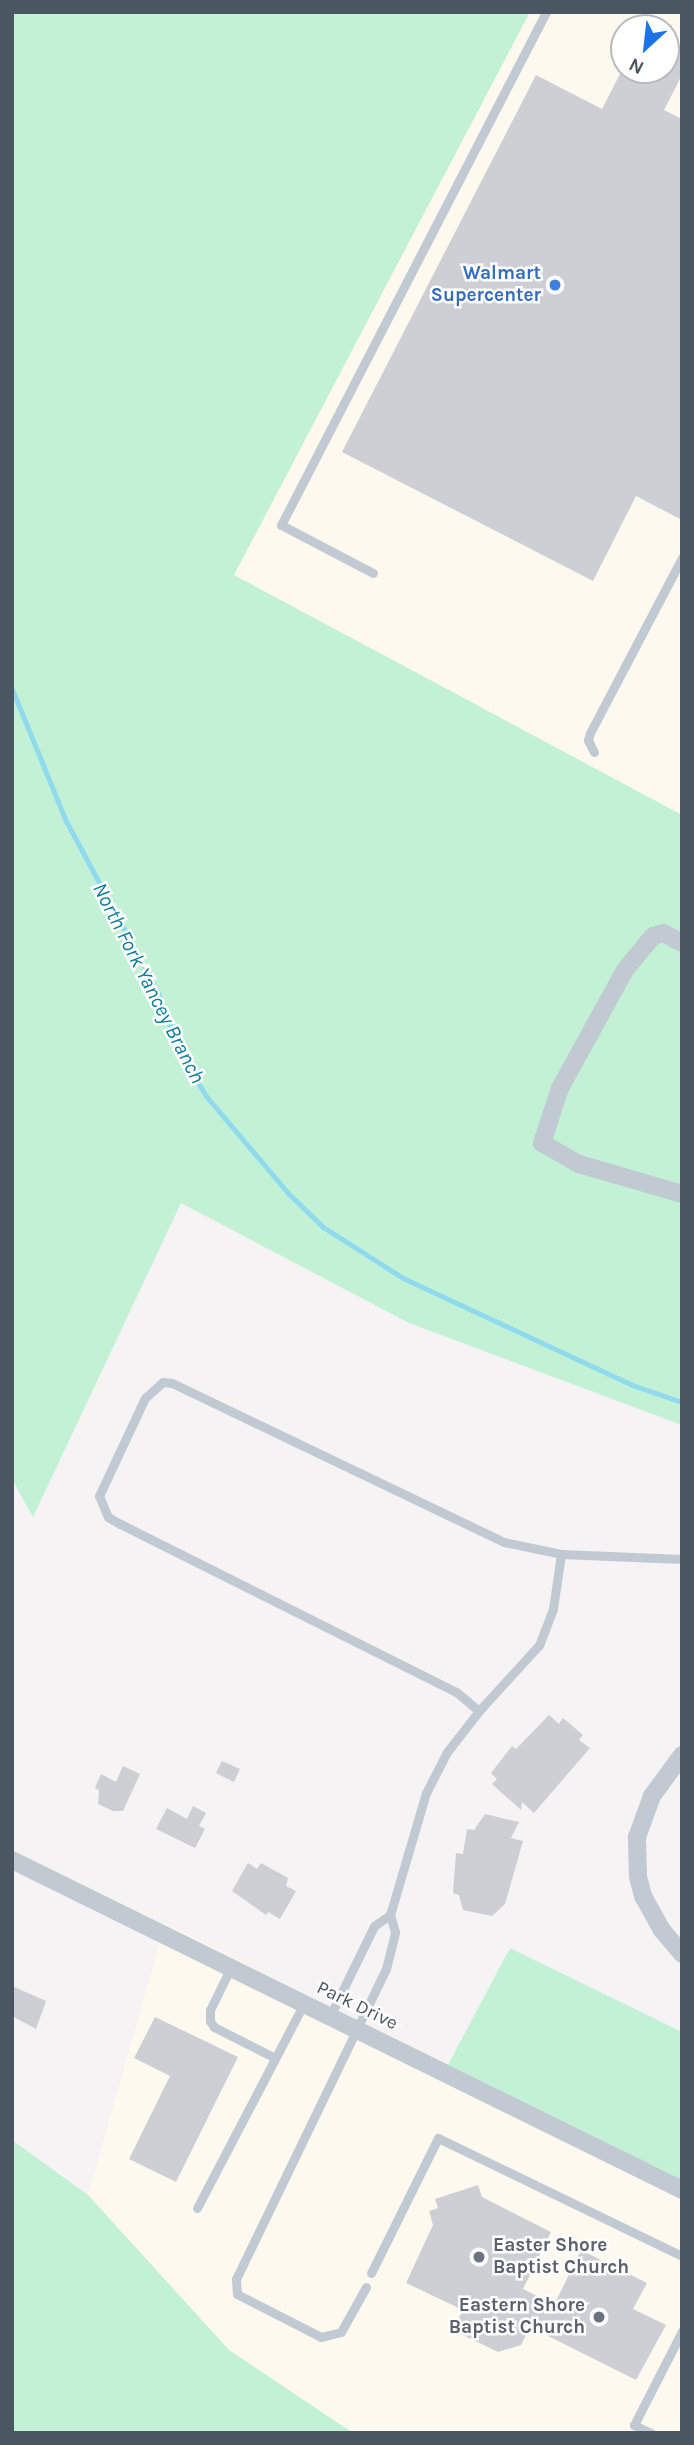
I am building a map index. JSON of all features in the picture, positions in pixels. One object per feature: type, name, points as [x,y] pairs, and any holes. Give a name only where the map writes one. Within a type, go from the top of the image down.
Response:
[{"type":"street","points":[[682,943],[663,933],[653,936],[631,962],[560,1088],[542,1143],[579,1164],[682,1194]]},
{"type":"street","points":[[682,1755],[652,1797],[637,1837],[638,1877],[643,1896],[662,1930],[682,1954]]},
{"type":"street","name":"Park Drive","points":[[12,1860],[682,2190]]},
{"type":"lane","points":[[373,573],[281,525],[547,12]]},
{"type":"lane","points":[[594,752],[588,740],[590,733],[682,558]]},
{"type":"lane","points":[[479,1711],[456,1692],[108,1517],[99,1496],[102,1486],[138,1411],[153,1388],[173,1383],[504,1542],[561,1554],[682,1559]]},
{"type":"lane","points":[[366,2287],[341,2332],[321,2337],[237,2294],[236,2279],[386,1969],[395,1932],[390,1915],[426,1793],[447,1752],[479,1711],[538,1645],[553,1609],[561,1554]]},
{"type":"lane","points":[[330,2016],[374,1926],[390,1915]]},
{"type":"lane","points":[[231,1967],[210,2010],[210,2021],[214,2027],[275,2058]]},
{"type":"lane","points":[[197,2208],[304,2003]]},
{"type":"lane","points":[[371,2273],[438,2138],[682,2256]]},
{"type":"lane","points":[[651,2433],[634,2425],[682,2331]]},
{"type":"shaded area","points":[[530,12],[682,12],[682,815],[234,575]]},
{"type":"shaded area","points":[[165,1924],[682,2181],[682,2433],[353,2433],[229,2350],[88,2195]]},
{"type":"green space","points":[[12,12],[530,12],[234,575],[682,815],[682,1425],[409,1323],[181,1203],[33,1517],[12,1479]]},
{"type":"green space","points":[[510,1948],[682,2032],[682,2181],[448,2065]]},
{"type":"green space","points":[[12,2140],[88,2195],[229,2350],[353,2433],[12,2433]]},
{"type":"building","name":"Walmart Supercenter","points":[[680,46],[682,47],[680,79]]},
{"type":"building","name":"Walmart Supercenter","points":[[536,75],[602,109],[615,84],[677,84],[664,110],[682,119],[682,520],[636,496],[593,581],[342,452]]},
{"type":"building","points":[[549,1715],[559,1724],[563,1718],[583,1735],[579,1740],[590,1748],[534,1813],[522,1802],[521,1810],[492,1784],[497,1779],[491,1773],[512,1746],[516,1749]]},
{"type":"building","points":[[222,1761],[240,1769],[234,1782],[216,1773]]},
{"type":"building","points":[[123,1766],[140,1774],[123,1811],[113,1811],[98,1804],[99,1790],[95,1788],[101,1774],[116,1782]]},
{"type":"building","points":[[193,1806],[206,1813],[199,1826],[205,1829],[195,1848],[156,1829],[167,1808],[187,1819]]},
{"type":"building","points":[[485,1814],[519,1822],[511,1838],[523,1841],[505,1904],[492,1916],[463,1910],[459,1895],[453,1893],[456,1853],[463,1854],[467,1829],[474,1830]]},
{"type":"building","points":[[248,1863],[257,1869],[261,1863],[288,1878],[286,1886],[296,1891],[280,1919],[268,1912],[266,1915],[232,1891]]},
{"type":"building","points":[[12,1986],[46,2001],[36,2029],[12,2016]]},
{"type":"building","points":[[155,2017],[238,2057],[176,2182],[129,2159],[170,2076],[134,2058]]},
{"type":"building","name":"Easter Shore Baptist Church","points":[[478,2185],[482,2197],[551,2232],[523,2289],[554,2305],[581,2250],[647,2283],[633,2309],[666,2325],[636,2380],[530,2327],[521,2345],[498,2352],[453,2330],[463,2310],[406,2283],[433,2225],[429,2211],[438,2208],[435,2199]]},
{"type":"waterway","name":"North Fork Yancey Branch","points":[[12,689],[66,821],[157,991],[181,1055],[206,1096],[288,1193],[323,1227],[403,1278],[632,1385],[682,1402]]},
{"type":"place","name":"Walmart Supercenter","points":[[555,285]]},
{"type":"place","name":"Easter Shore Baptist Church","points":[[479,2257]]},
{"type":"place","name":"Eastern Shore Baptist Church","points":[[599,2317]]}]
